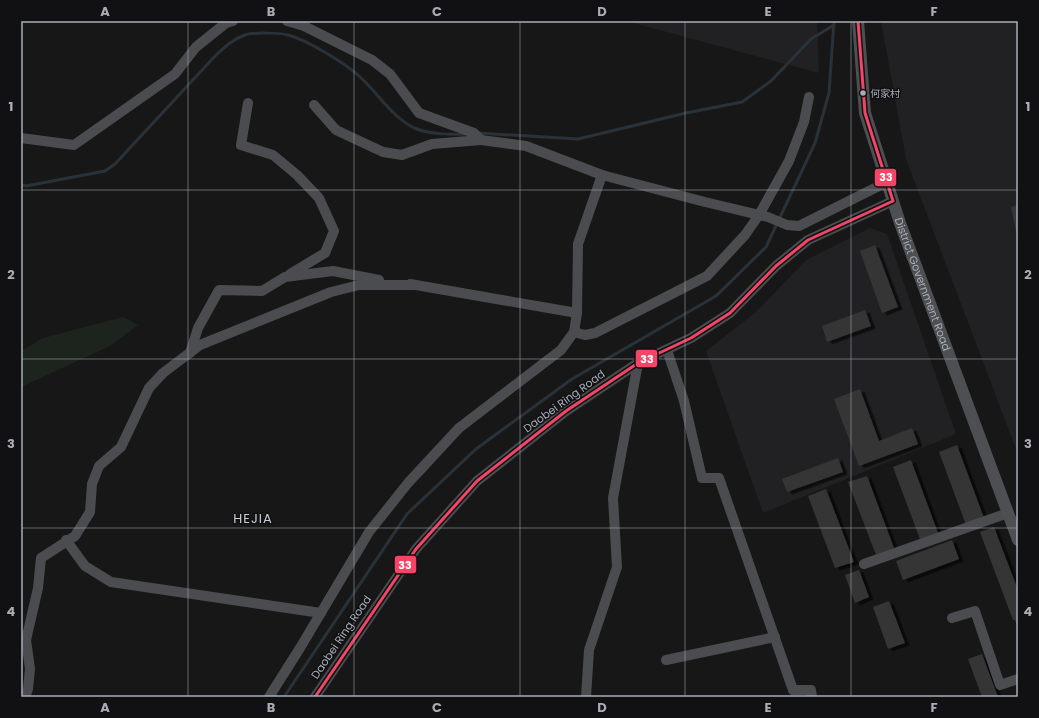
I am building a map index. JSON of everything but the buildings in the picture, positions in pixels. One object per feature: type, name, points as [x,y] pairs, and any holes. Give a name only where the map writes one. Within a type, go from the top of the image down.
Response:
[{"type":"main road","name":"District Government Road","points":[[858,21],[865,113],[893,201],[1018,540]]},
{"type":"street","points":[[21,138],[74,145],[175,74],[196,47],[226,24],[233,21]]},
{"type":"street","points":[[287,21],[304,26],[372,60],[390,74],[419,113],[474,133],[481,140]]},
{"type":"street","points":[[574,332],[585,335],[594,333],[707,276],[764,216],[804,122],[809,97]]},
{"type":"street","points":[[190,352],[198,328],[219,290],[262,291],[325,253],[334,231],[319,198],[297,175],[273,155],[241,145],[248,103]]},
{"type":"street","points":[[314,105],[336,130],[383,152],[402,155],[432,144],[481,140],[526,146],[602,175],[799,226],[887,182]]},
{"type":"street","points":[[269,697],[369,532],[408,483],[459,428],[561,350],[574,332],[577,313],[578,244],[602,175]]},
{"type":"street","name":"Daobei Ring Road","points":[[315,697],[416,549],[477,481],[566,411],[638,363],[692,338],[730,313],[776,266],[808,240],[893,201]]},
{"type":"street","points":[[285,277],[333,271],[374,280],[415,285],[577,313]]},
{"type":"street","points":[[25,697],[28,689],[30,669],[26,640],[38,588],[41,558],[74,536],[90,512],[92,484],[99,466],[120,447],[150,388],[163,373],[200,345],[331,292],[359,285],[415,285]]},
{"type":"street","points":[[666,350],[684,401],[702,478],[719,478],[793,690],[811,694]]},
{"type":"street","points":[[586,697],[589,650],[617,567],[613,498],[638,363]]},
{"type":"street","points":[[864,564],[1008,513]]},
{"type":"street","points":[[66,540],[85,566],[111,582],[321,613]]},
{"type":"street","points":[[952,618],[975,610],[1000,685],[1018,679]]},
{"type":"street","points":[[666,660],[775,637]]},
{"type":"shaded area","points":[[626,21],[817,21],[819,73]]},
{"type":"shaded area","points":[[881,21],[1018,21],[1018,454],[906,159]]},
{"type":"shaded area","points":[[870,228],[887,234],[956,434],[763,513],[706,351],[756,312],[806,260]]},
{"type":"shaded area","points":[[123,317],[138,325],[110,346],[21,387],[21,351],[43,338]]},
{"type":"waterway","points":[[284,697],[407,514],[476,449],[572,379],[716,296],[766,247],[815,143],[829,93],[834,21]]},
{"type":"waterway","points":[[477,133],[578,139],[686,113],[742,102],[771,81],[811,39],[834,25]]},
{"type":"waterway","points":[[21,185],[26,186],[105,171],[115,164],[216,55],[237,39],[254,33],[288,35],[325,52],[359,76],[398,117],[414,128],[440,134],[466,134]]},
{"type":"transit line","name":"33","points":[[315,697],[416,549],[477,481],[566,411],[638,363],[691,338],[730,313],[776,266],[808,240],[893,201],[865,113],[858,21]]},
{"type":"place","name":"何家村","points":[[863,93]]},
{"type":"district","name":"HEJIA","points":[[253,518]]}]
